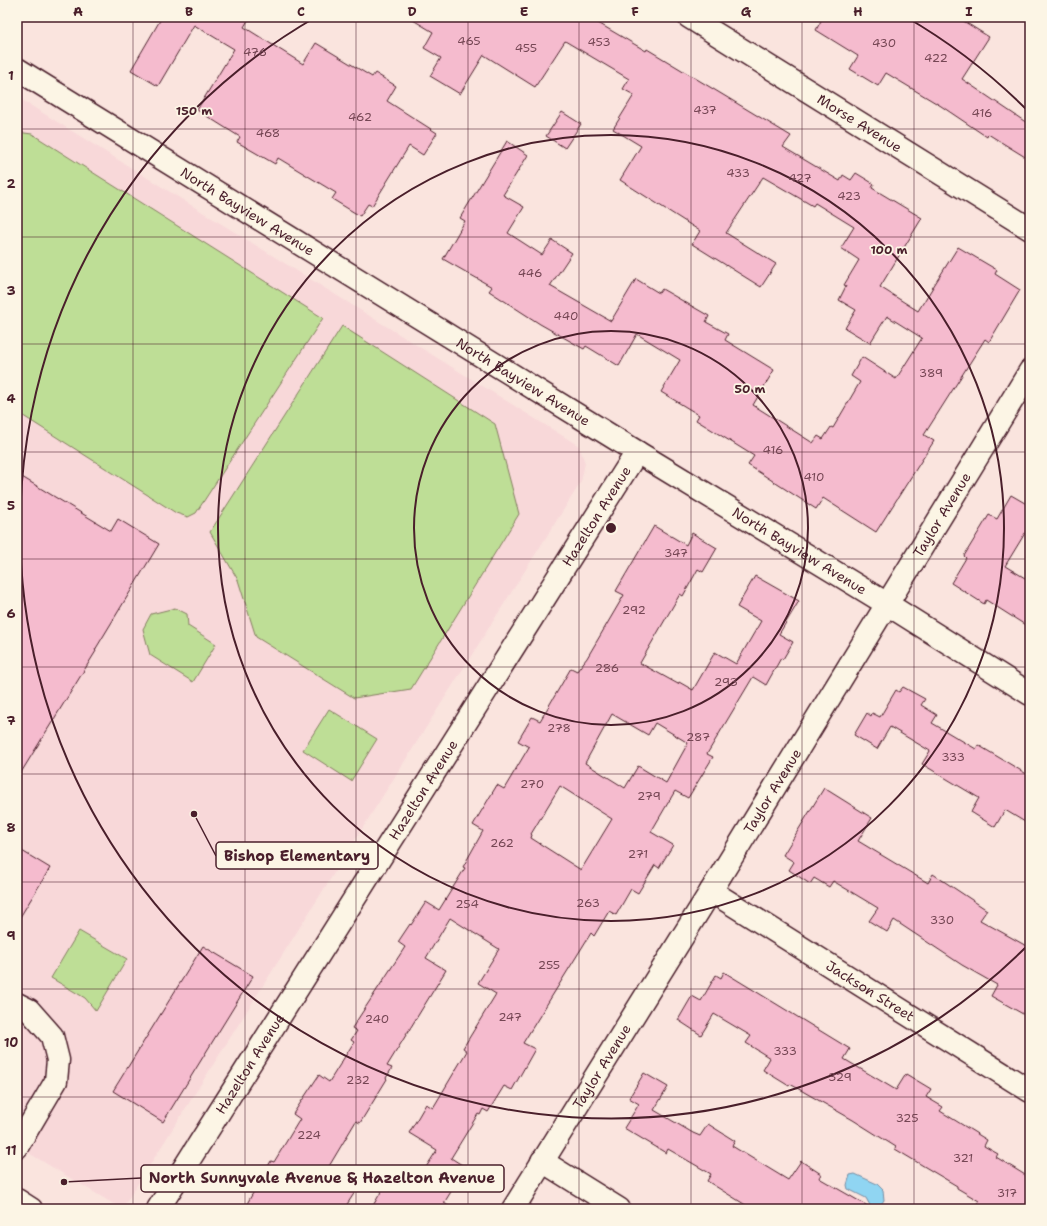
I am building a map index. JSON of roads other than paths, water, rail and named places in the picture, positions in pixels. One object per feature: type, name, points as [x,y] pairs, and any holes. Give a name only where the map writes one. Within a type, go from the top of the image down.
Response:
[{"type":"street","name":"Morse Avenue","points":[[688,17],[1030,229]]},
{"type":"street","name":"North Bayview Avenue","points":[[17,69],[637,452],[887,604],[1030,694]]},
{"type":"street","name":"Taylor Avenue","points":[[513,1209],[711,891],[1030,371]]},
{"type":"street","name":"Hazelton Avenue","points":[[158,1209],[637,452]]},
{"type":"street","name":"Jackson Street","points":[[711,891],[1030,1091]]},
{"type":"street","points":[[17,1004],[29,1010],[52,1036],[58,1060],[56,1081],[17,1147]]},
{"type":"street","points":[[542,1161],[619,1209]]},
{"type":"street","points":[[17,1200],[32,1209]]},
{"type":"water","points":[[855,1174],[877,1184],[883,1190],[884,1200],[878,1209],[872,1209],[866,1198],[848,1189],[847,1185],[850,1175]]},
{"type":"place","name":"Bishop Elementary","points":[[194,814]]},
{"type":"place","name":"North Sunnyvale Avenue & Hazelton Avenue","points":[[64,1182]]}]
